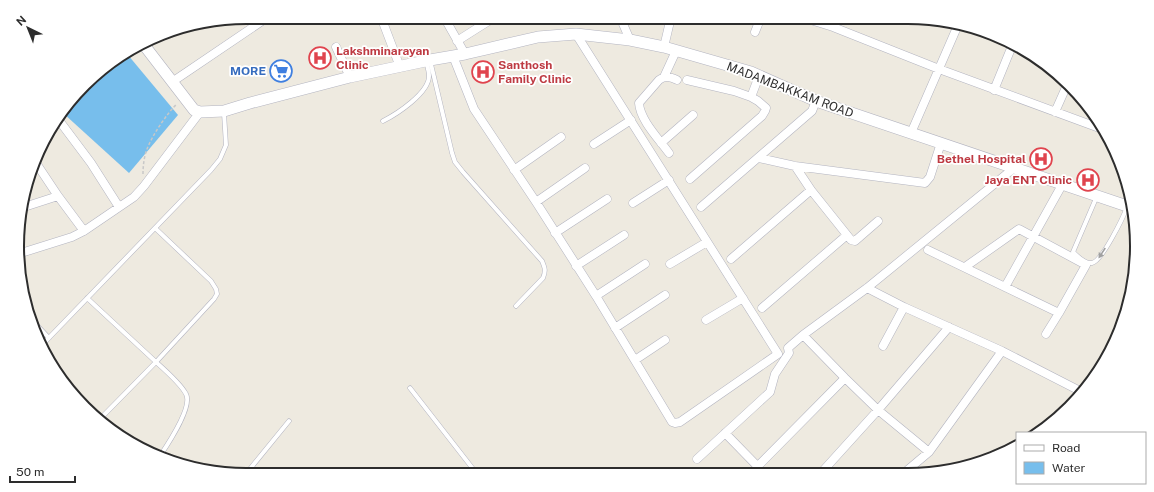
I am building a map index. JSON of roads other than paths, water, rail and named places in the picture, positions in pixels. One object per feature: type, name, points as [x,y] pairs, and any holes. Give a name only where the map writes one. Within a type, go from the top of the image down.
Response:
[{"type":"street","points":[[172,82],[258,24]]},
{"type":"street","points":[[384,24],[400,67]]},
{"type":"street","points":[[448,24],[465,54]]},
{"type":"street","points":[[457,41],[484,24]]},
{"type":"street","points":[[623,24],[630,40]]},
{"type":"street","points":[[664,47],[669,24]]},
{"type":"street","points":[[755,32],[758,24]]},
{"type":"street","points":[[824,24],[1096,128]]},
{"type":"street","points":[[911,133],[956,29]]},
{"type":"street","points":[[453,56],[474,109],[596,296],[672,422],[680,422],[778,354],[576,34]]},
{"type":"street","name":"MADAMBAKKAM ROAD","points":[[200,112],[224,111],[350,77],[428,60],[465,54],[538,37],[576,34],[630,40],[664,47],[751,72],[816,101],[1126,206]]},
{"type":"street","points":[[336,47],[350,77]]},
{"type":"street","points":[[24,252],[72,237],[84,231],[134,197],[200,112],[194,110],[146,48]]},
{"type":"street","points":[[994,90],[1011,49]]},
{"type":"street","points":[[664,77],[676,50]]},
{"type":"street","points":[[751,97],[759,76]]},
{"type":"street","points":[[669,153],[648,125],[641,112],[639,102],[659,80],[664,77],[671,77],[677,80]]},
{"type":"street","points":[[687,80],[726,89],[751,97],[766,108],[765,112],[690,179]]},
{"type":"street","points":[[1055,112],[1065,89]]},
{"type":"street","points":[[701,207],[812,111],[816,101]]},
{"type":"street","points":[[661,143],[693,115]]},
{"type":"street","points":[[594,144],[631,120]]},
{"type":"street","points":[[61,123],[91,163],[120,207]]},
{"type":"street","points":[[514,170],[561,137]]},
{"type":"street","points":[[759,158],[795,166],[924,183],[927,182],[930,177],[941,143]]},
{"type":"street","points":[[795,166],[811,190],[852,240],[855,241],[878,221]]},
{"type":"street","points":[[39,167],[84,231]]},
{"type":"street","points":[[536,202],[585,168]]},
{"type":"street","points":[[697,459],[770,392],[775,374],[789,353],[788,348],[803,335],[867,288],[1014,168]]},
{"type":"street","points":[[633,203],[668,180]]},
{"type":"street","points":[[1005,287],[1062,185]]},
{"type":"street","points":[[731,259],[811,190]]},
{"type":"street","points":[[28,206],[58,196]]},
{"type":"street","points":[[555,233],[607,199]]},
{"type":"street","points":[[965,267],[1019,229],[1086,265],[1046,334]]},
{"type":"street","points":[[576,266],[624,235]]},
{"type":"street","points":[[762,308],[847,235]]},
{"type":"street","points":[[670,264],[707,242]]},
{"type":"street","points":[[928,250],[1059,313]]},
{"type":"street","points":[[596,296],[645,264]]},
{"type":"street","points":[[867,288],[904,307],[1002,351],[1077,389]]},
{"type":"street","points":[[615,328],[665,295]]},
{"type":"street","points":[[706,320],[743,298]]},
{"type":"street","points":[[883,346],[904,307]]},
{"type":"street","points":[[826,468],[878,410],[949,327]]},
{"type":"street","points":[[803,335],[878,410],[929,452]]},
{"type":"street","points":[[635,360],[665,340]]},
{"type":"street","points":[[910,468],[929,452],[1002,351]]},
{"type":"street","points":[[725,433],[758,466],[845,378]]},
{"type":"lane","points":[[383,121],[404,109],[426,86],[429,78],[428,60]]},
{"type":"lane","points":[[428,60],[455,162],[462,172],[542,261],[545,267],[545,272],[542,278],[516,306]]},
{"type":"lane","points":[[46,341],[220,159],[226,145],[224,111]]},
{"type":"lane","points":[[1097,196],[1073,252],[1088,262],[1093,263],[1098,259],[1115,234],[1127,211]]},
{"type":"lane","points":[[103,416],[156,362],[217,294],[211,281],[155,228]]},
{"type":"lane","points":[[87,298],[156,362],[186,393],[188,402],[186,409],[174,434],[163,452]]},
{"type":"lane","points":[[40,329],[49,338]]},
{"type":"lane","points":[[410,388],[472,468]]},
{"type":"lane","points":[[251,468],[289,422]]},
{"type":"water","points":[[130,57],[178,115],[129,173],[66,116],[89,89],[111,70]]},
{"type":"place","name":"Lakshminarayan Clinic","points":[[320,58]]},
{"type":"place","name":"MORE","points":[[281,71]]},
{"type":"place","name":"Santhosh Family Clinic","points":[[483,72]]},
{"type":"place","name":"Bethel Hospital","points":[[1041,159]]},
{"type":"place","name":"Jaya ENT Clinic","points":[[1088,180]]}]
